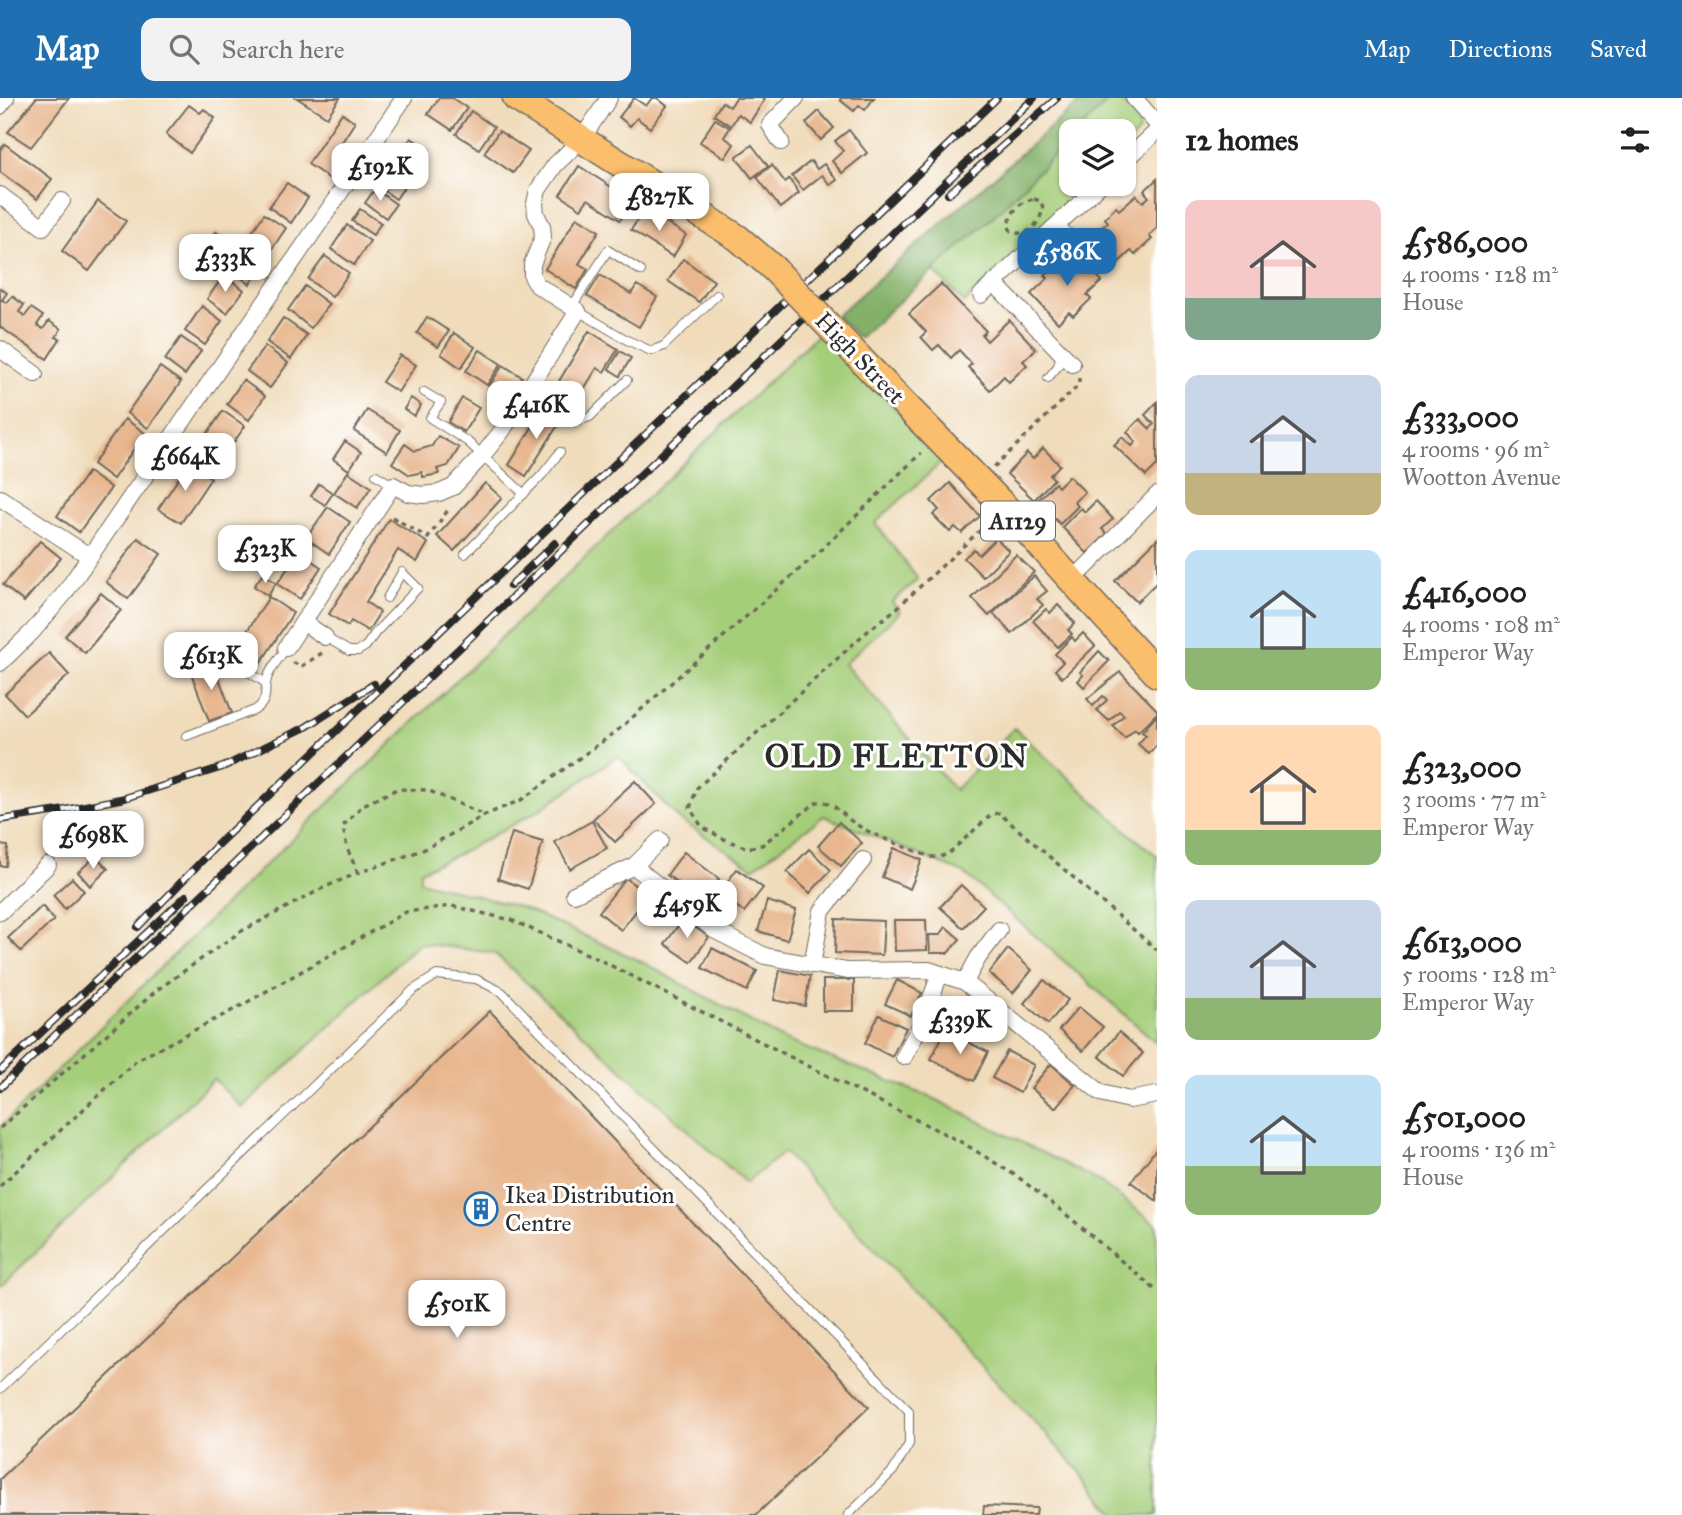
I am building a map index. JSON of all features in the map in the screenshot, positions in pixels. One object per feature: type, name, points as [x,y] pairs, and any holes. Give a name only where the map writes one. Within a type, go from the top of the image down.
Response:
[{"type":"main road","name":"High Street","points":[[516,98],[738,238],[773,268],[980,480],[1157,674]]},
{"type":"street","points":[[0,106],[6,98]]},
{"type":"street","points":[[0,663],[32,632],[64,594],[404,98]]},
{"type":"street","points":[[284,652],[393,485],[408,493],[423,495],[439,493],[453,487],[502,431],[526,394],[574,310],[537,285],[532,276],[532,264],[543,237],[534,203],[538,190],[555,164],[581,140],[609,98]]},
{"type":"street","points":[[781,142],[770,125],[796,98]]},
{"type":"street","points":[[1134,98],[1157,124]]},
{"type":"street","points":[[1136,151],[1157,131]]},
{"type":"street","points":[[0,195],[43,227],[62,201]]},
{"type":"street","points":[[981,295],[1088,196]]},
{"type":"street","points":[[995,283],[1066,359]]},
{"type":"street","points":[[0,349],[35,374]]},
{"type":"street","points":[[1073,580],[1157,495]]},
{"type":"street","points":[[0,498],[89,556]]},
{"type":"street","points":[[303,622],[329,639]]},
{"type":"street","points":[[574,894],[634,866],[660,840]]},
{"type":"street","points":[[812,965],[822,911],[863,860]]},
{"type":"street","points":[[0,912],[48,866]]},
{"type":"street","points":[[634,866],[714,930],[765,956],[847,971],[929,970],[965,982],[1101,1093],[1129,1100],[1157,1095]]},
{"type":"street","points":[[965,982],[978,958],[999,930]]},
{"type":"street","points":[[904,1057],[922,1022],[940,974]]},
{"type":"lane","points":[[1059,223],[1094,259]]},
{"type":"lane","points":[[641,271],[608,250],[574,310],[627,341],[651,351],[664,346],[717,295]]},
{"type":"lane","points":[[1048,378],[1066,359]]},
{"type":"lane","points":[[526,394],[575,422],[590,417],[627,380]]},
{"type":"lane","points":[[424,392],[441,402],[430,418],[468,443],[524,494]]},
{"type":"lane","points":[[465,554],[542,475],[560,452]]},
{"type":"lane","points":[[376,475],[393,485]]},
{"type":"lane","points":[[329,639],[349,651],[358,652],[418,588],[402,572],[387,597]]},
{"type":"lane","points":[[186,736],[255,710],[263,704],[271,669],[284,652]]},
{"type":"lane","points":[[247,671],[266,683]]},
{"type":"lane","points":[[0,1389],[413,990],[437,975],[476,979],[502,992],[909,1411],[909,1444],[894,1471],[848,1515]]},
{"type":"path","points":[[1034,199],[1041,201],[1044,208],[1031,229],[1017,234],[1011,231],[1008,225],[1010,217],[1019,205],[1034,199]]},
{"type":"path","points":[[980,480],[1079,385],[1079,374],[1066,359]]},
{"type":"path","points":[[0,1128],[157,990],[240,932],[325,887],[425,849],[485,815],[521,800],[617,732],[819,552],[937,436]]},
{"type":"path","points":[[386,513],[428,538],[440,518],[454,503]]},
{"type":"path","points":[[1005,507],[697,788],[690,808],[702,827],[747,848],[762,845],[817,802],[823,801],[869,831],[930,857],[949,853],[992,814],[999,813],[1157,950]]},
{"type":"path","points":[[284,652],[300,667],[330,648],[329,639]]},
{"type":"path","points":[[358,873],[347,848],[343,826],[363,805],[374,799],[397,789],[427,790],[485,815]]},
{"type":"path","points":[[0,1186],[137,1059],[237,1009],[406,912],[452,906],[511,920],[596,958],[963,1143],[1018,1177],[1157,1291]]},
{"type":"green space","points":[[1084,98],[1111,98],[1090,119],[1060,119]]},
{"type":"green space","points":[[1111,98],[1118,98],[1136,117],[1140,130],[1136,135],[1136,119],[1090,119]]},
{"type":"green space","points":[[1059,120],[1059,150],[999,211],[859,338],[836,316]]},
{"type":"green space","points":[[1059,150],[1059,196],[1075,196],[964,303],[933,270],[999,211]]},
{"type":"green space","points":[[821,331],[944,460],[875,523],[918,579],[892,602],[900,612],[844,664],[955,790],[1014,728],[1157,856],[1157,1043],[964,873],[824,816],[753,868],[679,819],[618,756],[541,809],[461,853],[420,871],[420,881],[523,908],[640,961],[785,1040],[935,1099],[1099,1181],[1157,1225],[1157,1515],[1116,1515],[1087,1479],[784,1152],[746,1183],[494,953],[419,943],[242,1108],[214,1079],[0,1287],[0,1128],[305,827]]},
{"type":"building","points":[[36,98],[69,98],[31,147],[8,132]]},
{"type":"building","points":[[297,98],[340,98],[327,117]]},
{"type":"building","points":[[439,98],[452,98],[467,108],[452,130],[428,114]]},
{"type":"building","points":[[634,98],[646,106],[652,98],[657,98],[667,106],[650,128],[637,118],[630,126],[619,117]]},
{"type":"building","points":[[736,98],[765,99],[750,122],[738,114],[731,126],[714,115],[722,102],[730,107]]},
{"type":"building","points":[[874,98],[865,110],[859,105],[854,111],[840,100]]},
{"type":"building","points":[[189,105],[200,113],[204,109],[215,118],[190,153],[166,134]]},
{"type":"building","points":[[471,111],[494,127],[479,149],[456,134]]},
{"type":"building","points":[[819,111],[834,128],[821,140],[806,123]]},
{"type":"building","points":[[342,113],[355,122],[340,145],[352,153],[333,181],[308,164]]},
{"type":"building","points":[[715,119],[730,128],[724,137],[734,144],[725,158],[700,142]]},
{"type":"building","points":[[849,130],[867,153],[842,173],[832,161],[843,151],[835,141]]},
{"type":"building","points":[[499,131],[529,151],[513,173],[484,153]]},
{"type":"building","points":[[411,138],[429,150],[396,199],[379,187]]},
{"type":"building","points":[[5,144],[52,179],[37,199],[0,172],[0,150]]},
{"type":"building","points":[[752,145],[768,166],[752,178],[736,157]]},
{"type":"building","points":[[811,161],[817,169],[824,164],[837,180],[830,185],[822,175],[803,190],[792,176]]},
{"type":"building","points":[[772,165],[785,182],[789,179],[799,193],[780,208],[757,177]]},
{"type":"building","points":[[579,166],[633,201],[620,220],[588,199],[581,209],[560,195]]},
{"type":"building","points":[[1157,179],[1157,228],[1149,236],[1152,239],[1135,255],[1131,251],[1117,264],[1091,237],[1108,222],[1105,218],[1116,207],[1119,210],[1136,195],[1143,202],[1149,197],[1144,191]]},
{"type":"building","points":[[287,183],[308,198],[291,223],[269,207]]},
{"type":"building","points":[[375,189],[396,204],[386,218],[365,203]]},
{"type":"building","points":[[98,201],[126,221],[89,271],[62,251]]},
{"type":"building","points":[[360,209],[381,223],[373,235],[352,221]]},
{"type":"building","points":[[645,209],[686,235],[673,257],[631,230]]},
{"type":"building","points":[[264,214],[286,228],[270,252],[248,238]]},
{"type":"building","points":[[577,217],[599,231],[579,264],[588,269],[576,289],[545,269]]},
{"type":"building","points":[[347,225],[370,241],[354,265],[331,249]]},
{"type":"building","points":[[216,232],[240,249],[244,243],[267,259],[250,284],[226,267],[230,262],[206,246]]},
{"type":"building","points":[[1074,252],[1102,281],[1087,295],[1091,299],[1073,316],[1069,312],[1058,323],[1031,294],[1048,278],[1045,275]]},
{"type":"building","points":[[325,256],[349,273],[332,297],[308,279]]},
{"type":"building","points":[[683,259],[714,281],[699,302],[668,281]]},
{"type":"building","points":[[224,275],[244,290],[227,313],[207,299]]},
{"type":"building","points":[[600,275],[631,294],[637,285],[657,297],[639,327],[587,296]]},
{"type":"building","points":[[941,284],[986,331],[982,335],[987,341],[1009,320],[1036,349],[1023,361],[1027,365],[1009,382],[1004,376],[990,390],[968,367],[972,364],[959,350],[951,358],[939,345],[933,350],[921,337],[926,332],[909,314]]},
{"type":"building","points":[[305,286],[329,304],[311,328],[288,310]]},
{"type":"building","points":[[0,288],[7,293],[2,300],[7,303],[12,296],[24,305],[19,312],[25,316],[31,308],[43,316],[37,325],[43,329],[49,321],[61,329],[56,337],[60,339],[47,359],[0,327]]},
{"type":"building","points":[[202,306],[222,321],[205,345],[185,331]]},
{"type":"building","points":[[427,317],[449,331],[438,347],[417,333]]},
{"type":"building","points":[[283,318],[307,335],[291,359],[267,342]]},
{"type":"building","points":[[589,331],[618,349],[604,372],[597,368],[579,397],[576,396],[564,414],[546,403]]},
{"type":"building","points":[[454,333],[475,347],[461,368],[441,354]]},
{"type":"building","points":[[181,337],[201,351],[185,375],[165,360]]},
{"type":"building","points":[[265,346],[288,363],[270,388],[247,371]]},
{"type":"building","points":[[480,350],[501,364],[487,385],[466,371]]},
{"type":"building","points":[[620,351],[631,358],[620,376],[609,369]]},
{"type":"building","points":[[400,355],[416,365],[398,392],[382,382]]},
{"type":"building","points":[[503,365],[522,377],[508,399],[489,386]]},
{"type":"building","points":[[160,367],[181,382],[148,428],[127,413]]},
{"type":"building","points":[[243,380],[265,396],[249,420],[227,404]]},
{"type":"building","points":[[411,398],[421,405],[414,416],[404,409]]},
{"type":"building","points":[[462,398],[479,408],[464,432],[448,422]]},
{"type":"building","points":[[1157,402],[1157,465],[1146,476],[1114,445],[1122,437],[1132,446],[1136,442],[1127,432],[1140,419],[1150,429],[1154,424],[1145,415]]},
{"type":"building","points":[[545,406],[563,417],[526,476],[509,465]]},
{"type":"building","points":[[367,410],[400,430],[387,452],[354,431]]},
{"type":"building","points":[[223,411],[245,426],[214,471],[192,456]]},
{"type":"building","points":[[125,419],[145,433],[113,479],[93,464]]},
{"type":"building","points":[[438,436],[459,448],[448,466],[437,469],[439,474],[423,477],[422,472],[410,475],[392,463],[405,444],[415,451],[432,446]]},
{"type":"building","points":[[345,441],[361,452],[349,470],[333,459]]},
{"type":"building","points":[[1043,448],[1060,465],[1050,475],[1054,479],[1034,500],[1007,474],[1027,453],[1033,459]]},
{"type":"building","points":[[189,463],[211,478],[181,523],[158,509]]},
{"type":"building","points":[[88,472],[111,488],[79,532],[57,516]]},
{"type":"building","points":[[348,472],[371,487],[357,508],[334,493]]},
{"type":"building","points":[[1069,476],[1085,492],[1074,502],[1078,506],[1060,524],[1037,501],[1055,483],[1058,487]]},
{"type":"building","points":[[485,483],[502,498],[454,551],[437,536]]},
{"type":"building","points":[[950,483],[980,516],[962,533],[955,527],[950,532],[933,515],[939,510],[931,501]]},
{"type":"building","points":[[319,484],[333,493],[325,505],[311,496]]},
{"type":"building","points":[[1096,501],[1113,519],[1102,529],[1107,534],[1087,553],[1062,527],[1081,508],[1085,512]]},
{"type":"building","points":[[328,507],[350,522],[329,554],[306,538]]},
{"type":"building","points":[[389,519],[428,543],[417,562],[398,550],[366,602],[380,612],[368,631],[351,621],[348,626],[329,614]]},
{"type":"building","points":[[291,529],[305,539],[297,551],[283,541]]},
{"type":"building","points":[[138,538],[161,554],[128,599],[106,582]]},
{"type":"building","points":[[996,538],[1009,551],[983,577],[964,558],[974,549],[979,555]]},
{"type":"building","points":[[1157,539],[1157,582],[1137,602],[1115,581]]},
{"type":"building","points":[[40,541],[61,558],[24,602],[3,585]]},
{"type":"building","points":[[299,552],[321,567],[300,599],[277,584]]},
{"type":"building","points":[[1016,555],[1034,572],[989,616],[972,598]]},
{"type":"building","points":[[263,574],[276,583],[268,596],[254,586]]},
{"type":"building","points":[[1034,576],[1047,591],[1037,599],[1043,605],[1012,634],[993,613]]},
{"type":"building","points":[[101,593],[121,610],[85,653],[65,636]]},
{"type":"building","points":[[269,597],[293,613],[260,664],[236,648]]},
{"type":"building","points":[[1058,605],[1075,623],[1068,630],[1072,634],[1058,647],[1033,621],[1046,609],[1050,613]]},
{"type":"building","points":[[1083,633],[1095,646],[1062,678],[1055,670],[1063,662],[1055,654],[1072,637],[1075,641]]},
{"type":"building","points":[[1099,651],[1109,661],[1084,687],[1078,681],[1083,675],[1080,672]]},
{"type":"building","points":[[49,653],[69,675],[25,715],[5,694]]},
{"type":"building","points":[[213,662],[232,713],[209,721],[190,670]]},
{"type":"building","points":[[1120,672],[1157,710],[1138,732],[1135,729],[1125,738],[1113,726],[1124,715],[1119,711],[1109,721],[1097,710],[1107,700],[1103,696],[1093,706],[1087,699]]},
{"type":"building","points":[[1157,715],[1157,745],[1149,754],[1138,744],[1146,735],[1142,732]]},
{"type":"building","points":[[635,781],[656,804],[615,842],[593,819]]},
{"type":"building","points":[[592,821],[607,848],[570,869],[555,842]]},
{"type":"building","points":[[839,822],[862,843],[841,866],[818,846]]},
{"type":"building","points":[[512,833],[543,842],[528,889],[498,879]]},
{"type":"building","points":[[0,845],[8,846],[6,866],[0,866]]},
{"type":"building","points":[[894,848],[922,860],[910,889],[882,877]]},
{"type":"building","points":[[809,849],[831,870],[810,893],[787,872]]},
{"type":"building","points":[[684,852],[719,879],[702,901],[667,875]]},
{"type":"building","points":[[96,856],[108,869],[90,886],[78,872]]},
{"type":"building","points":[[737,869],[763,888],[744,912],[719,893]]},
{"type":"building","points":[[72,878],[84,891],[65,909],[53,895]]},
{"type":"building","points":[[626,878],[648,896],[621,930],[599,912]]},
{"type":"building","points":[[961,885],[984,906],[963,928],[940,907]]},
{"type":"building","points":[[767,901],[796,910],[787,940],[758,931]]},
{"type":"building","points":[[42,906],[54,920],[21,951],[8,938]]},
{"type":"building","points":[[683,919],[709,937],[691,962],[665,944]]},
{"type":"building","points":[[836,919],[884,921],[882,955],[835,953]]},
{"type":"building","points":[[894,920],[926,920],[927,950],[895,951]]},
{"type":"building","points":[[946,927],[960,939],[948,953],[930,953],[929,935],[940,935]]},
{"type":"building","points":[[712,948],[757,971],[747,991],[702,968]]},
{"type":"building","points":[[1008,949],[1032,970],[1013,993],[989,973]]},
{"type":"building","points":[[780,970],[810,976],[805,1006],[774,1000]]},
{"type":"building","points":[[823,980],[854,980],[854,1011],[823,1011]]},
{"type":"building","points":[[897,980],[922,993],[911,1016],[885,1004]]},
{"type":"building","points":[[1044,980],[1068,1000],[1048,1024],[1024,1003]]},
{"type":"building","points":[[1079,1007],[1103,1027],[1083,1051],[1059,1030]]},
{"type":"building","name":"Ikea Distribution Centre","points":[[490,1011],[869,1407],[756,1515],[0,1515],[0,1479]]},
{"type":"building","points":[[879,1015],[906,1028],[892,1057],[865,1043]]},
{"type":"building","points":[[945,1031],[988,1052],[974,1081],[931,1059]]},
{"type":"building","points":[[1119,1032],[1143,1053],[1123,1076],[1099,1056]]},
{"type":"building","points":[[1007,1051],[1034,1065],[1020,1093],[992,1078]]},
{"type":"building","points":[[1051,1064],[1075,1085],[1055,1108],[1031,1088]]},
{"type":"building","points":[[1157,1148],[1157,1201],[1131,1182]]},
{"type":"building","points":[[984,1506],[1037,1508],[1036,1515],[983,1515]]},
{"type":"railway","points":[[138,927],[217,845],[997,98]]},
{"type":"railway","points":[[0,1088],[1034,98]]},
{"type":"railway","points":[[948,194],[1057,98]]},
{"type":"railway","points":[[510,586],[555,543]]},
{"type":"railway","points":[[0,820],[125,798],[223,767],[306,727],[374,684]]},
{"type":"railway","points":[[0,1071],[186,896]]},
{"type":"place","name":"Ikea Distribution Centre","points":[[481,1209]]},
{"type":"district","name":"OLD FLETTON","points":[[897,756]]}]
